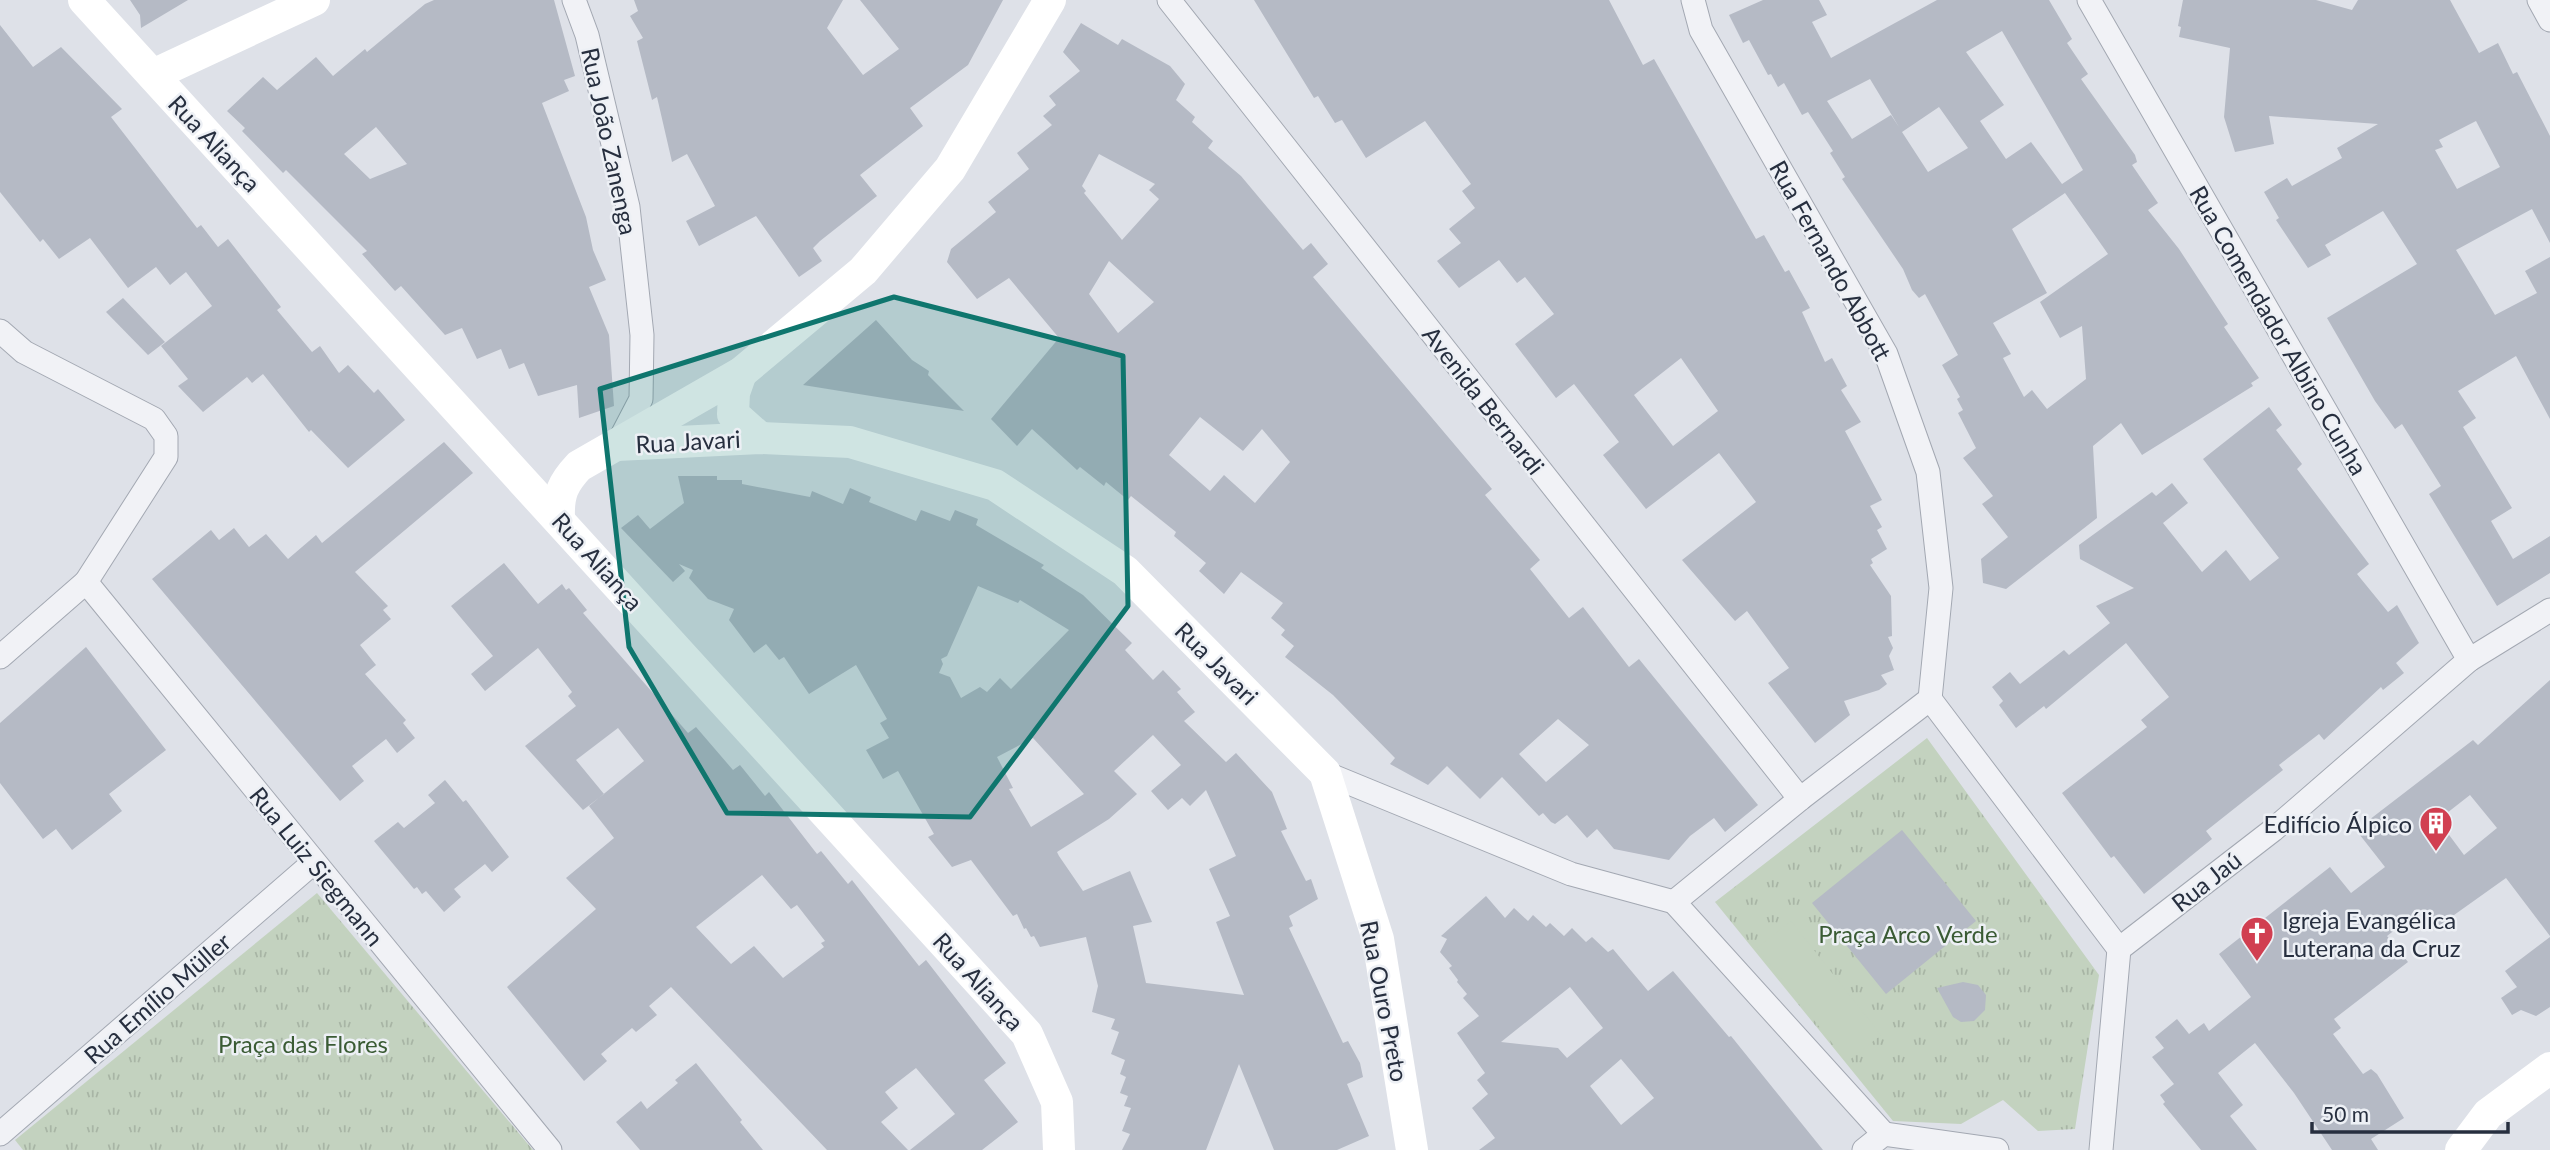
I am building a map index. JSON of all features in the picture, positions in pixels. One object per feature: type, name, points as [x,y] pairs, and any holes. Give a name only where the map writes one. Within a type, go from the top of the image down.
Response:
[{"type":"main road","name":"Rua Aliança","points":[[83,0],[508,462],[1027,1034],[1057,1102],[1059,1150]]},
{"type":"main road","points":[[153,75],[314,0]]},
{"type":"main road","points":[[559,518],[558,499],[564,482],[579,466],[741,373],[863,271],[950,169],[1050,0]]},
{"type":"main road","name":"Rua Javari","points":[[741,373],[734,393],[733,414],[760,438]]},
{"type":"main road","name":"Rua Javari","points":[[617,445],[760,438],[850,442],[995,485],[1125,571],[1325,773]]},
{"type":"main road","points":[[508,462],[543,470],[579,466]]},
{"type":"main road","name":"Rua Ouro Preto","points":[[1325,773],[1378,939],[1412,1150]]},
{"type":"main road","points":[[2461,1150],[2488,1114],[2550,1068]]},
{"type":"street","name":"Rua João Zanenga","points":[[574,0],[587,35],[628,206],[642,335],[640,400],[617,445]]},
{"type":"street","name":"Avenida Bernardi","points":[[1169,0],[1800,799]]},
{"type":"street","name":"Rua Fernando Abbott","points":[[1693,0],[1701,30],[1886,354],[1928,472],[1941,589],[1930,699]]},
{"type":"street","name":"Rua Comendador Albino Cunha","points":[[2090,0],[2469,660]]},
{"type":"street","points":[[2539,0],[2550,20]]},
{"type":"street","points":[[0,331],[24,352],[154,419],[166,436],[166,457],[86,582],[0,657]]},
{"type":"street","name":"Rua Luiz Siegmann","points":[[86,582],[550,1150]]},
{"type":"street","name":"Rua Jaú","points":[[2119,949],[2273,830],[2469,660],[2550,610]]},
{"type":"street","points":[[1997,1150],[1884,1134],[1674,902],[1800,799],[1930,699],[2119,949],[2101,1150]]},
{"type":"street","name":"Rua Javari","points":[[1325,773],[1571,874],[1674,902]]},
{"type":"street","name":"Rua Emílio Müller","points":[[0,1134],[314,862]]},
{"type":"street","points":[[1864,1150],[1884,1134]]},
{"type":"highlighted area","points":[[894,297],[1123,356],[1128,606],[970,817],[727,813],[629,647],[600,389]]},
{"type":"green space","name":"Praça Arco Verde","points":[[1927,738],[2099,975],[2075,1129],[2038,1131],[2003,1100],[1961,1124],[1893,1121],[1715,902]]},
{"type":"green space","name":"Praça das Flores","points":[[317,893],[533,1150],[23,1150],[15,1140]]},
{"type":"green space","points":[[1791,921],[1881,1035],[1847,1062],[1757,948]]},
{"type":"building","points":[[130,0],[188,0],[141,28],[140,15]]},
{"type":"building","points":[[434,0],[554,0],[575,76],[564,80],[569,91],[542,103],[586,217],[593,250],[606,280],[589,287],[609,335],[614,406],[579,418],[577,385],[538,396],[524,363],[509,369],[501,349],[477,359],[462,328],[445,335],[401,286],[395,291],[362,254],[367,251],[286,170],[283,173],[242,131],[245,128],[227,111],[263,77],[277,90],[316,57],[333,76],[425,4]],"holes":[[[376,127],[407,164],[370,179],[344,154]]]},
{"type":"building","points":[[634,0],[843,0],[827,28],[863,75],[899,49],[860,0],[1003,0],[968,65],[910,108],[923,126],[860,175],[877,196],[813,248],[822,261],[799,277],[756,216],[699,246],[686,221],[715,206],[687,154],[672,162],[657,97],[652,100],[637,41],[643,38],[630,16],[638,11]]},
{"type":"building","points":[[1254,0],[1609,0],[1643,65],[1654,59],[1756,239],[1764,235],[1785,272],[1789,270],[1810,308],[1802,312],[1825,362],[1832,358],[1847,386],[1841,390],[1861,422],[1845,431],[1882,500],[1870,506],[1882,527],[1877,530],[1887,549],[1871,559],[1873,563],[1870,565],[1891,596],[1892,636],[1888,637],[1893,648],[1889,656],[1894,670],[1881,675],[1887,684],[1879,690],[1844,701],[1850,715],[1815,743],[1768,683],[1789,668],[1747,611],[1735,621],[1682,560],[1756,502],[1719,453],[1646,509],[1603,455],[1619,442],[1574,384],[1556,398],[1515,344],[1554,314],[1525,277],[1517,283],[1499,260],[1459,288],[1437,261],[1461,243],[1449,229],[1475,208],[1462,191],[1471,184],[1425,121],[1366,158],[1342,120],[1335,123],[1318,96],[1314,98]],"holes":[[[1681,358],[1718,411],[1673,446],[1634,395]]]},
{"type":"building","points":[[1763,0],[1819,0],[1827,15],[1812,22],[1831,58],[1937,0],[2049,0],[2072,39],[2067,43],[2088,74],[2081,79],[2135,155],[2137,162],[2132,165],[2158,203],[2148,210],[2179,249],[2228,324],[2224,327],[2259,378],[2251,383],[2253,386],[2142,455],[2121,423],[2093,446],[2097,518],[2006,589],[1983,583],[1981,559],[2008,537],[1982,504],[1993,496],[1963,458],[1976,448],[1958,413],[1963,410],[1957,399],[1960,397],[1942,365],[1958,355],[1925,294],[1919,298],[1912,290],[1903,269],[1842,179],[1845,177],[1830,153],[1833,151],[1808,112],[1802,115],[1784,83],[1778,87],[1771,74],[1768,75],[1749,40],[1743,43],[1729,15]],"holes":[[[2002,31],[2083,170],[2062,184],[2031,142],[2006,159],[1980,121],[2004,105],[1966,52]],[[1870,79],[1899,127],[1891,115],[1852,139],[1827,101]],[[1939,107],[1968,148],[1928,172],[1902,132]],[[2065,193],[2108,254],[2040,302],[2060,338],[2082,326],[2086,379],[2047,409],[2032,390],[2024,397],[2003,358],[2011,354],[1993,323],[2047,293],[2012,229]]]},
{"type":"building","points":[[2183,0],[2316,0],[2352,10],[2358,0],[2450,0],[2479,53],[2498,43],[2513,74],[2517,72],[2550,136],[2550,243],[2532,209],[2456,250],[2495,315],[2537,293],[2525,271],[2550,257],[2550,419],[2516,356],[2458,391],[2476,418],[2463,427],[2512,508],[2491,521],[2513,559],[2550,536],[2550,573],[2497,606],[2429,494],[2441,486],[2402,424],[2395,429],[2375,401],[2327,318],[2417,264],[2383,211],[2325,245],[2331,255],[2308,268],[2276,220],[2279,218],[2264,192],[2287,178],[2292,186],[2342,158],[2337,148],[2378,124],[2269,116],[2274,144],[2235,152],[2224,117],[2230,48],[2179,37],[2181,27],[2178,26]],"holes":[[[2476,121],[2500,167],[2457,189],[2435,150],[2443,147],[2439,140]]]},
{"type":"building","points":[[1081,23],[1118,45],[1122,39],[1170,66],[1185,84],[1176,100],[1195,117],[1192,122],[1213,141],[1208,148],[1241,176],[1303,250],[1311,243],[1328,264],[1313,277],[1492,489],[1485,495],[1540,560],[1530,569],[1569,618],[1583,607],[1629,667],[1639,659],[1758,805],[1725,832],[1714,818],[1690,836],[1669,860],[1614,849],[1597,829],[1587,838],[1567,815],[1555,824],[1543,813],[1539,816],[1502,777],[1480,799],[1447,766],[1428,785],[1390,764],[1395,758],[1333,695],[1285,657],[1294,646],[1281,635],[1285,630],[1271,618],[1283,603],[1241,572],[1224,594],[1199,571],[1206,563],[1174,536],[1176,532],[1131,496],[1128,500],[1106,482],[1104,486],[1080,467],[1077,470],[1032,429],[1017,446],[991,419],[1059,338],[1009,278],[977,299],[947,262],[951,249],[996,212],[988,202],[1029,169],[1017,153],[1052,125],[1043,116],[1056,105],[1049,96],[1080,71],[1063,52]],"holes":[[[1099,154],[1155,184],[1149,190],[1159,199],[1122,240],[1084,193],[1086,191],[1082,186]],[[1109,261],[1154,302],[1118,333],[1089,294]],[[1200,417],[1243,451],[1262,429],[1290,462],[1255,503],[1224,475],[1210,491],[1169,455]],[[1558,719],[1589,745],[1546,782],[1519,754]]]},
{"type":"building","points":[[0,25],[33,67],[61,47],[122,109],[111,117],[197,228],[201,225],[218,247],[228,239],[281,307],[277,310],[312,352],[320,346],[339,373],[348,365],[374,393],[378,389],[405,420],[348,468],[311,430],[309,432],[263,374],[252,383],[247,377],[203,412],[178,386],[188,379],[161,346],[212,306],[186,272],[170,285],[156,267],[128,288],[90,238],[59,259],[43,239],[40,242],[0,192]]},
{"type":"building","points":[[123,298],[165,342],[148,355],[106,312]]},
{"type":"building","points":[[876,320],[912,360],[929,371],[928,375],[964,411],[803,385]]},
{"type":"building","points":[[2269,407],[2282,425],[2276,430],[2302,464],[2297,469],[2369,564],[2357,574],[2388,612],[2397,605],[2419,643],[2396,663],[2404,673],[2383,690],[2381,687],[2324,740],[2319,734],[2279,765],[2283,770],[2206,831],[2212,839],[2144,894],[2114,856],[2111,858],[2062,793],[2147,727],[2141,720],[2169,697],[2126,643],[2046,709],[2044,706],[2016,728],[1999,705],[2003,701],[1992,687],[2010,672],[2020,684],[2064,650],[2069,655],[2110,623],[2096,606],[2134,588],[2080,559],[2079,545],[2152,492],[2156,496],[2172,483],[2188,503],[2163,523],[2202,572],[2226,550],[2250,581],[2279,558],[2203,459]]},
{"type":"building","points":[[444,442],[473,473],[355,572],[388,606],[383,610],[391,619],[360,645],[376,665],[365,674],[406,720],[403,723],[415,738],[397,753],[386,739],[352,766],[364,781],[340,801],[152,579],[211,530],[219,540],[234,528],[249,547],[266,534],[288,559],[316,535],[322,543]]},
{"type":"building","points":[[678,476],[717,476],[717,480],[742,480],[742,484],[810,497],[812,491],[843,504],[850,488],[871,497],[869,502],[916,521],[921,510],[950,521],[955,510],[978,519],[976,525],[1044,565],[1041,568],[1083,595],[1132,643],[1125,650],[1153,680],[1163,670],[1181,689],[1177,692],[1195,712],[1184,721],[1226,762],[1236,753],[1272,792],[1287,829],[1281,831],[1306,881],[1311,879],[1318,899],[1289,916],[1293,926],[1289,928],[1343,1043],[1348,1041],[1360,1063],[1363,1077],[1347,1084],[1369,1136],[1337,1150],[1274,1150],[1239,1064],[1206,1150],[1122,1150],[1130,1134],[1122,1131],[1131,1108],[1124,1106],[1128,1096],[1120,1093],[1126,1077],[1120,1074],[1125,1060],[1111,1054],[1119,1032],[1111,1029],[1115,1019],[1092,1012],[1098,986],[1086,937],[1040,947],[1034,936],[1031,937],[1026,928],[1024,929],[1017,914],[1013,916],[971,860],[952,867],[928,837],[934,834],[898,771],[883,779],[866,750],[889,738],[880,723],[887,719],[856,665],[809,694],[784,657],[779,660],[766,644],[754,653],[729,620],[734,609],[708,599],[689,578],[693,570],[679,564],[685,571],[673,582],[621,528],[638,515],[650,529],[684,503]],"holes":[[[978,586],[1018,603],[1020,600],[1069,630],[1011,689],[1000,678],[987,692],[980,687],[961,698],[950,677],[939,673],[943,664],[941,659],[947,656]],[[1153,735],[1181,765],[1151,791],[1168,810],[1182,798],[1190,806],[1206,790],[1236,856],[1209,869],[1230,916],[1216,922],[1244,995],[1146,983],[1133,926],[1152,922],[1130,871],[1083,891],[1059,856],[1057,852],[1109,819],[1137,794],[1114,771]],[[1033,738],[1084,794],[1031,827],[1009,789],[1013,788],[997,757]]]},
{"type":"building","points":[[504,563],[538,604],[562,584],[566,590],[569,588],[587,610],[583,613],[688,733],[696,727],[733,770],[740,765],[765,796],[769,792],[817,854],[821,851],[848,884],[852,880],[919,966],[926,960],[1006,1063],[984,1080],[1018,1122],[982,1150],[910,1150],[955,1114],[916,1068],[885,1092],[898,1108],[881,1122],[908,1150],[827,1150],[671,987],[649,1006],[657,1015],[636,1032],[632,1028],[601,1054],[607,1061],[584,1081],[507,987],[596,909],[566,878],[614,838],[589,806],[599,798],[583,810],[525,746],[576,706],[568,696],[572,692],[538,648],[485,691],[471,674],[493,656],[451,606]],"holes":[[[618,728],[644,761],[604,794],[576,760]],[[762,875],[791,909],[797,905],[825,941],[821,943],[824,947],[783,978],[754,946],[731,964],[696,927]]]},
{"type":"building","points":[[86,647],[166,750],[109,794],[122,811],[72,850],[56,829],[43,839],[0,783],[0,723]]},
{"type":"building","points":[[2550,680],[2550,936],[2506,878],[2433,930],[2419,911],[2387,936],[2408,962],[2334,1019],[2341,1028],[2333,1034],[2363,1074],[2371,1069],[2377,1074],[2404,1118],[2371,1139],[2378,1150],[2332,1150],[2294,1093],[2255,1043],[2218,1073],[2243,1105],[2230,1116],[2257,1150],[2201,1150],[2163,1104],[2165,1102],[2160,1095],[2174,1084],[2152,1057],[2164,1048],[2155,1037],[2177,1019],[2189,1034],[2204,1023],[2209,1031],[2251,997],[2219,954],[2330,867],[2351,893],[2385,867],[2356,830],[2473,740],[2478,745]],"holes":[[[2470,795],[2497,828],[2464,855],[2438,820]]]},
{"type":"building","points":[[445,780],[463,802],[466,800],[509,857],[492,872],[485,864],[454,889],[461,897],[444,912],[426,891],[422,894],[417,887],[414,889],[374,841],[398,822],[404,828],[435,803],[428,795]]},
{"type":"building","points":[[1902,830],[1976,921],[1886,994],[1812,903]]},
{"type":"building","points":[[1486,896],[1505,918],[1514,908],[1528,921],[1533,915],[1546,927],[1550,923],[1564,936],[1572,928],[1586,942],[1592,937],[1608,952],[1613,949],[1648,991],[1673,971],[1729,1037],[1731,1036],[1823,1150],[1479,1150],[1495,1138],[1472,1108],[1488,1094],[1477,1080],[1485,1073],[1457,1033],[1479,1016],[1463,998],[1467,994],[1449,968],[1452,966],[1440,952],[1447,939],[1441,936]],"holes":[[[1570,987],[1603,1028],[1567,1058],[1558,1048],[1501,1042]],[[1621,1059],[1654,1098],[1621,1125],[1590,1086]]]},
{"type":"building","points":[[2550,937],[2550,1007],[2536,1016],[2521,1010],[2512,1015],[2501,998],[2517,987],[2505,971]]},
{"type":"building","points":[[1963,982],[1978,985],[1986,995],[1985,1010],[1974,1021],[1961,1022],[1953,1017],[1937,988]]},
{"type":"building","points":[[696,1063],[763,1150],[640,1150],[616,1122],[641,1101],[647,1109],[678,1083],[675,1080]]},
{"type":"place","name":"Edifício Álpico","points":[[2436,853]]},
{"type":"place","name":"Igreja Evangélica Luterana da Cruz","points":[[2257,963]]}]
